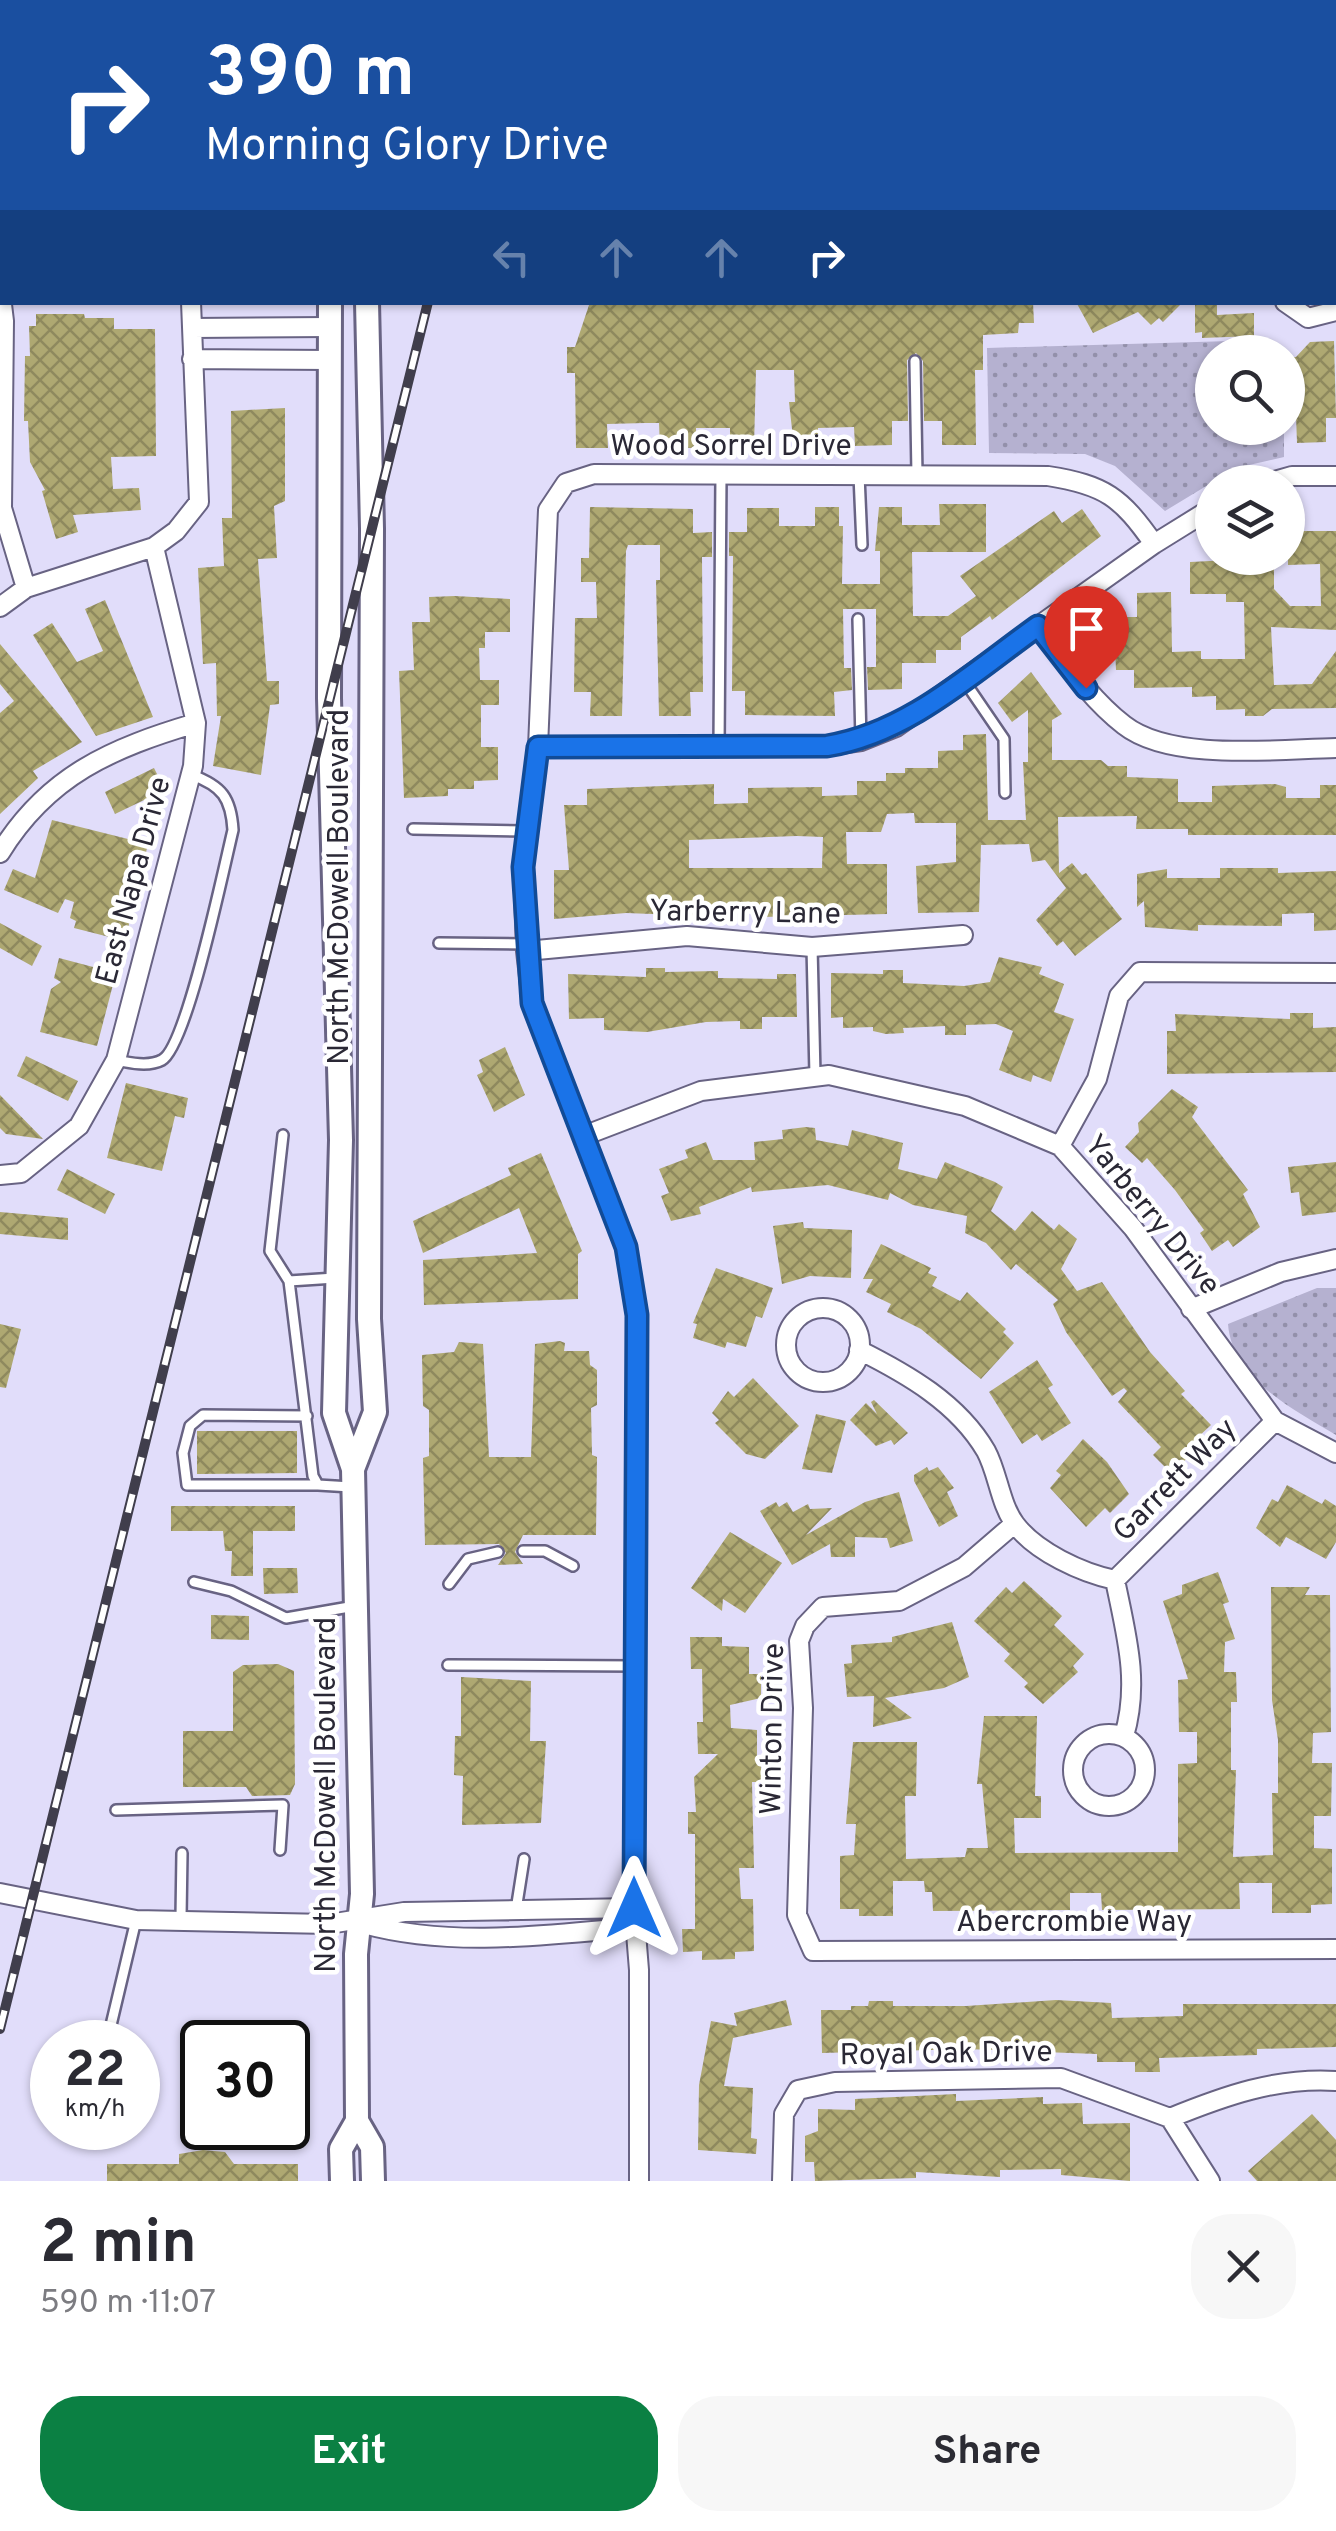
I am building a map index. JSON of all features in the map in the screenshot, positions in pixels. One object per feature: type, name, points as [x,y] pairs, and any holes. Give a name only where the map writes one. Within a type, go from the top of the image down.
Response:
[{"type":"main road","name":"North McDowell Boulevard","points":[[330,305],[329,698],[340,1121],[334,1413],[354,1478],[362,1894],[358,1922],[357,2121],[341,2149],[342,2181]]},
{"type":"main road","name":"North McDowell Boulevard","points":[[354,1478],[374,1412],[369,1319],[372,530],[367,305]]},
{"type":"main road","name":"North McDowell Boulevard","points":[[357,2121],[372,2147],[372,2181]]},
{"type":"street","points":[[2,305],[2,508],[26,588]]},
{"type":"street","points":[[0,607],[26,588],[154,546],[176,531],[199,502],[192,305]]},
{"type":"street","points":[[1289,305],[1308,318],[1336,310]]},
{"type":"street","points":[[192,328],[330,328]]},
{"type":"street","points":[[192,359],[330,360]]},
{"type":"street","name":"Wood Sorrel Drive","points":[[638,2181],[637,1315],[626,1247],[532,1003],[523,867],[538,747],[548,510],[566,483],[594,474],[1048,476],[1090,482],[1119,499],[1154,544]]},
{"type":"street","points":[[1305,476],[1336,476]]},
{"type":"street","points":[[538,747],[827,746],[861,741],[896,727],[1195,519]]},
{"type":"street","name":"East Napa Drive","points":[[0,1176],[21,1173],[79,1126],[116,1060],[191,774],[196,723],[154,546]]},
{"type":"street","points":[[1038,626],[1086,688],[1126,727],[1164,744],[1223,749],[1336,748]]},
{"type":"street","points":[[0,853],[58,782],[119,748],[196,723]]},
{"type":"street","name":"Yarberry Lane","points":[[526,947],[686,936],[812,947],[964,935]]},
{"type":"street","points":[[1060,1146],[1098,1078],[1119,996],[1140,972],[1336,973]]},
{"type":"street","name":"Yarberry Drive","points":[[586,1135],[702,1091],[815,1075],[965,1106],[1060,1146],[1132,1228],[1275,1421],[1336,1453]]},
{"type":"street","points":[[1191,1309],[1280,1272],[1336,1259]]},
{"type":"street","points":[[860,1350],[840,1378],[817,1382],[796,1371],[786,1350],[786,1338],[804,1312],[824,1308],[851,1321],[860,1350],[909,1376],[942,1401],[986,1450],[1014,1524],[1078,1572],[1115,1580],[1132,1666],[1134,1705],[1124,1736]]},
{"type":"street","name":"Garrett Way","points":[[1115,1580],[1275,1421]]},
{"type":"street","name":"Winton Drive","points":[[813,1950],[797,1916],[803,1708],[799,1641],[805,1626],[823,1608],[899,1600],[964,1567],[1014,1524]]},
{"type":"street","points":[[1100,1734],[1124,1736],[1142,1753],[1145,1765],[1140,1789],[1121,1804],[1097,1804],[1086,1798],[1073,1779],[1075,1756],[1081,1746],[1100,1734]]},
{"type":"street","points":[[0,1893],[136,1920],[182,1917],[358,1922],[404,1912],[516,1911],[635,1917]]},
{"type":"street","points":[[358,1922],[400,1934],[512,1937],[635,1917]]},
{"type":"street","name":"Abercrombie Way","points":[[813,1950],[1336,1949]]},
{"type":"street","name":"Royal Oak Drive","points":[[782,2181],[784,2114],[798,2090],[835,2082],[1061,2078],[1170,2118]]},
{"type":"street","points":[[1210,2181],[1170,2118],[1231,2094],[1306,2079],[1336,2081]]},
{"type":"lane","points":[[915,361],[917,475]]},
{"type":"lane","points":[[719,747],[722,474]]},
{"type":"lane","points":[[859,475],[862,545]]},
{"type":"lane","points":[[858,619],[861,741]]},
{"type":"lane","points":[[963,679],[1004,740],[1006,793]]},
{"type":"lane","points":[[116,1060],[136,1064],[160,1062],[172,1051],[186,1012],[233,830],[232,807],[222,789],[191,774]]},
{"type":"lane","points":[[413,830],[528,831]]},
{"type":"lane","points":[[439,944],[526,947]]},
{"type":"lane","points":[[812,947],[815,1075]]},
{"type":"lane","points":[[283,1135],[270,1251],[289,1281],[318,1485]]},
{"type":"lane","points":[[289,1281],[337,1278]]},
{"type":"lane","points":[[307,1416],[203,1416],[190,1426],[182,1475],[187,1484],[208,1488],[318,1485],[354,1478]]},
{"type":"lane","points":[[523,1552],[545,1550],[573,1566]]},
{"type":"lane","points":[[448,1584],[468,1559],[498,1552]]},
{"type":"lane","points":[[194,1582],[232,1591],[286,1618],[358,1605]]},
{"type":"lane","points":[[448,1665],[636,1666]]},
{"type":"lane","points":[[116,1810],[283,1805],[280,1850]]},
{"type":"lane","points":[[182,1853],[182,1917]]},
{"type":"lane","points":[[516,1911],[524,1859]]},
{"type":"lane","points":[[112,2020],[136,1920]]},
{"type":"shaded area","points":[[1195,342],[1195,445],[1284,445],[1284,457],[1249,465],[1195,465],[1195,493],[1165,511],[1115,466],[1085,454],[989,453],[987,348]]},
{"type":"shaded area","points":[[1317,1288],[1336,1288],[1336,1435],[1284,1403],[1253,1376],[1232,1343],[1228,1324]]},
{"type":"building","points":[[589,305],[1033,305],[1034,323],[1019,323],[1018,333],[983,335],[983,370],[975,370],[976,445],[942,445],[942,421],[924,421],[923,361],[916,353],[907,360],[908,421],[892,421],[892,445],[855,446],[854,427],[818,428],[818,447],[794,447],[789,402],[795,402],[794,370],[756,370],[754,447],[730,447],[730,428],[696,428],[696,448],[660,448],[659,423],[645,423],[607,424],[608,448],[576,448],[575,373],[567,373],[567,347],[575,347]]},
{"type":"building","points":[[1078,305],[1180,305],[1163,322],[1159,318],[1151,325],[1138,312],[1093,333]]},
{"type":"building","points":[[1195,305],[1217,305],[1217,315],[1254,313],[1254,335],[1195,333]]},
{"type":"building","points":[[36,314],[84,314],[85,318],[114,318],[114,329],[155,329],[156,456],[111,457],[113,489],[139,488],[141,510],[73,515],[78,532],[56,539],[42,491],[45,490],[30,462],[28,421],[24,421],[25,356],[30,356],[29,326],[36,326]]},
{"type":"building","points":[[1334,341],[1336,418],[1326,418],[1326,442],[1305,443],[1305,347],[1310,342]]},
{"type":"building","points":[[285,408],[285,501],[274,506],[277,558],[258,559],[267,681],[279,681],[279,704],[270,705],[261,775],[213,766],[221,716],[217,716],[216,663],[203,664],[198,568],[224,566],[222,518],[232,518],[231,411]]},
{"type":"building","points":[[939,504],[986,504],[986,552],[912,552],[913,616],[948,616],[976,596],[960,576],[1054,511],[1062,523],[1082,509],[1101,536],[992,620],[990,616],[961,637],[961,650],[936,650],[936,663],[902,663],[902,689],[868,690],[867,667],[876,667],[876,609],[843,609],[844,668],[851,668],[852,690],[834,692],[835,716],[745,715],[745,691],[732,691],[733,556],[729,556],[729,532],[747,532],[747,508],[779,508],[779,526],[815,526],[815,507],[839,507],[839,526],[843,526],[842,584],[880,584],[880,551],[875,551],[879,507],[902,507],[902,525],[940,525]]},
{"type":"building","points":[[590,507],[693,509],[693,533],[712,532],[712,557],[702,557],[703,692],[690,692],[691,716],[659,716],[656,580],[660,580],[660,545],[628,545],[626,551],[622,716],[590,716],[591,692],[574,692],[575,618],[597,618],[596,582],[581,582],[581,558],[589,558]]},
{"type":"building","points":[[1305,531],[1336,531],[1336,630],[1271,627],[1274,685],[1312,684],[1336,651],[1336,708],[1272,709],[1263,716],[1245,716],[1245,709],[1216,710],[1216,696],[1192,697],[1192,687],[1134,688],[1134,670],[1116,670],[1115,647],[1124,647],[1124,617],[1137,617],[1137,593],[1171,592],[1172,652],[1201,651],[1201,659],[1245,659],[1244,602],[1226,602],[1226,594],[1190,594],[1190,562],[1195,562],[1195,575],[1274,575],[1274,589],[1290,606],[1321,606],[1320,564],[1305,564]]},
{"type":"building","points":[[429,597],[510,599],[510,632],[485,632],[485,648],[479,648],[480,680],[499,680],[499,705],[481,705],[481,747],[498,747],[498,780],[474,781],[474,789],[448,789],[448,796],[404,798],[399,671],[414,670],[412,622],[430,622]]},
{"type":"building","points":[[105,600],[153,717],[96,736],[33,635],[52,623],[77,662],[103,651],[85,609]]},
{"type":"building","points":[[0,644],[82,742],[33,771],[38,778],[0,814],[0,713],[14,701],[0,684]]},
{"type":"building","points":[[1031,672],[1062,714],[1052,720],[1052,760],[1101,760],[1108,766],[1127,766],[1127,777],[1178,779],[1178,802],[1212,802],[1212,786],[1275,784],[1286,787],[1286,798],[1320,798],[1320,785],[1336,785],[1336,835],[1188,835],[1188,829],[1136,829],[1137,816],[1058,817],[1059,873],[1072,863],[1082,875],[1086,873],[1122,919],[1075,956],[1063,941],[1057,946],[1036,920],[1066,888],[1045,860],[1032,862],[1029,844],[981,845],[979,912],[918,913],[916,866],[956,862],[956,823],[915,823],[914,813],[887,814],[881,832],[846,832],[847,864],[887,864],[887,914],[762,917],[762,908],[729,908],[729,917],[626,913],[554,919],[554,870],[569,870],[564,805],[587,805],[587,789],[714,784],[714,804],[748,803],[748,788],[822,787],[822,796],[857,795],[857,781],[886,781],[886,773],[905,773],[905,768],[938,768],[938,751],[963,750],[963,735],[986,734],[988,820],[1026,820],[1023,762],[1028,762],[1028,710],[1012,722],[998,703]],"holes":[[[823,837],[822,868],[689,868],[689,840]]]},
{"type":"building","points":[[154,768],[165,790],[115,814],[105,792]]},
{"type":"building","points":[[52,820],[148,844],[125,941],[74,928],[76,921],[70,918],[74,902],[65,899],[58,913],[4,890],[13,869],[35,878]]},
{"type":"building","points":[[1220,868],[1278,868],[1278,873],[1336,871],[1336,930],[1314,931],[1314,913],[1282,914],[1282,926],[1198,925],[1198,931],[1145,927],[1144,901],[1137,907],[1137,874],[1167,869],[1167,878],[1220,878]]},
{"type":"building","points":[[0,923],[42,946],[32,966],[0,948]]},
{"type":"building","points":[[999,957],[1042,967],[1039,974],[1064,984],[1054,1012],[1074,1019],[1051,1082],[1033,1075],[1031,1082],[999,1070],[1013,1031],[996,1024],[966,1025],[966,1035],[945,1035],[945,1026],[903,1028],[904,1033],[886,1034],[873,1031],[873,1027],[843,1028],[843,1017],[831,1018],[831,973],[883,974],[883,970],[903,970],[903,983],[964,986],[990,982]]},
{"type":"building","points":[[59,958],[116,973],[97,1046],[40,1032],[51,989],[61,982],[54,978]]},
{"type":"building","points":[[646,968],[665,968],[665,972],[718,971],[718,978],[777,979],[777,974],[796,974],[797,1017],[762,1017],[762,1029],[740,1029],[740,1021],[706,1022],[647,1032],[604,1030],[604,1018],[569,1019],[568,974],[646,977]]},
{"type":"building","points":[[1290,1013],[1313,1013],[1313,1028],[1336,1027],[1336,1072],[1167,1074],[1167,1031],[1176,1031],[1175,1014],[1290,1019]]},
{"type":"building","points":[[505,1047],[525,1095],[494,1112],[477,1075],[483,1072],[479,1060]]},
{"type":"building","points":[[26,1056],[78,1081],[68,1101],[17,1076]]},
{"type":"building","points":[[126,1083],[188,1098],[184,1118],[175,1116],[162,1171],[107,1158]]},
{"type":"building","points":[[1172,1089],[1198,1107],[1192,1117],[1248,1190],[1243,1194],[1260,1227],[1233,1247],[1228,1240],[1212,1251],[1200,1233],[1204,1230],[1175,1190],[1147,1158],[1142,1163],[1125,1147],[1139,1132],[1138,1123]]},
{"type":"building","points":[[0,1095],[43,1139],[6,1134],[0,1128]]},
{"type":"building","points":[[815,1128],[816,1140],[848,1146],[852,1130],[903,1143],[898,1169],[937,1179],[945,1162],[995,1182],[1003,1187],[991,1211],[1015,1231],[1032,1211],[1054,1230],[1059,1224],[1077,1239],[1061,1269],[1077,1291],[1102,1282],[1150,1352],[1185,1391],[1181,1394],[1211,1425],[1197,1438],[1202,1444],[1178,1467],[1175,1464],[1168,1470],[1153,1455],[1161,1447],[1118,1402],[1127,1391],[1124,1388],[1112,1396],[1066,1332],[1053,1304],[1058,1300],[1016,1264],[1011,1270],[986,1243],[965,1233],[967,1216],[913,1205],[890,1193],[888,1200],[828,1185],[752,1192],[751,1187],[699,1207],[701,1214],[671,1221],[661,1196],[669,1193],[659,1169],[688,1158],[685,1150],[706,1142],[713,1160],[755,1160],[754,1142],[783,1139],[782,1130]]},
{"type":"building","points":[[541,1153],[582,1251],[578,1254],[578,1299],[424,1305],[423,1260],[537,1253],[519,1208],[423,1253],[413,1221],[511,1175],[508,1168]]},
{"type":"building","points":[[1336,1162],[1336,1212],[1302,1216],[1299,1192],[1291,1193],[1288,1167]]},
{"type":"building","points":[[67,1169],[115,1194],[105,1214],[57,1190]]},
{"type":"building","points":[[0,1212],[68,1218],[68,1240],[0,1234]]},
{"type":"building","points":[[803,1222],[804,1228],[852,1230],[851,1278],[810,1276],[782,1284],[773,1226]]},
{"type":"building","points":[[881,1244],[931,1268],[928,1273],[937,1277],[932,1286],[960,1301],[967,1292],[1006,1329],[1003,1332],[1014,1343],[981,1379],[921,1329],[887,1312],[891,1304],[866,1292],[873,1279],[863,1279]]},
{"type":"building","points":[[716,1268],[773,1288],[762,1318],[756,1316],[746,1347],[727,1342],[725,1348],[693,1338],[697,1324],[693,1323]]},
{"type":"building","points":[[0,1324],[21,1329],[6,1388],[0,1387]]},
{"type":"building","points":[[459,1342],[483,1344],[489,1457],[531,1457],[535,1344],[565,1343],[564,1351],[589,1351],[590,1365],[597,1370],[597,1405],[591,1408],[592,1455],[597,1457],[596,1535],[523,1535],[515,1552],[523,1564],[498,1565],[506,1553],[499,1544],[425,1545],[423,1458],[429,1456],[429,1410],[423,1406],[422,1355],[454,1352]]},
{"type":"building","points":[[1037,1360],[1053,1385],[1048,1388],[1071,1423],[1042,1441],[1037,1434],[1022,1444],[989,1392]]},
{"type":"building","points":[[753,1378],[799,1426],[765,1459],[746,1454],[715,1423],[719,1420],[712,1413],[728,1391],[734,1397]]},
{"type":"building","points":[[874,1400],[908,1433],[894,1445],[891,1440],[876,1446],[850,1420],[866,1403],[877,1414],[871,1402]]},
{"type":"building","points":[[816,1414],[846,1421],[832,1473],[802,1469]]},
{"type":"building","points":[[197,1431],[297,1431],[297,1473],[197,1474]]},
{"type":"building","points":[[1083,1439],[1107,1462],[1129,1494],[1110,1513],[1105,1508],[1086,1527],[1050,1488],[1061,1475],[1056,1471]]},
{"type":"building","points":[[927,1467],[929,1471],[938,1467],[954,1488],[947,1492],[958,1516],[939,1527],[914,1481],[914,1475]]},
{"type":"building","points":[[1287,1485],[1322,1504],[1325,1499],[1336,1506],[1336,1542],[1326,1559],[1286,1537],[1280,1547],[1256,1528],[1272,1499],[1278,1502]]},
{"type":"building","points":[[899,1492],[913,1541],[890,1548],[887,1538],[855,1537],[855,1557],[831,1557],[830,1544],[792,1565],[760,1511],[776,1502],[779,1507],[787,1502],[793,1512],[808,1504],[810,1509],[832,1508],[806,1535],[865,1502]]},
{"type":"building","points":[[171,1506],[295,1506],[295,1531],[253,1531],[253,1576],[231,1576],[232,1551],[225,1551],[223,1531],[171,1531]]},
{"type":"building","points":[[730,1532],[782,1563],[745,1613],[723,1599],[722,1611],[691,1588]]},
{"type":"building","points":[[263,1568],[297,1568],[298,1593],[264,1594]]},
{"type":"building","points":[[1218,1572],[1229,1602],[1223,1604],[1235,1639],[1225,1642],[1224,1672],[1236,1672],[1237,1702],[1231,1702],[1231,1770],[1236,1770],[1233,1857],[1273,1855],[1272,1793],[1278,1793],[1278,1740],[1272,1700],[1271,1587],[1310,1587],[1305,1595],[1330,1595],[1331,1732],[1313,1733],[1312,1763],[1332,1763],[1331,1816],[1314,1816],[1314,1848],[1332,1849],[1332,1904],[1311,1905],[1311,1913],[1272,1913],[1272,1883],[1239,1883],[1240,1909],[1102,1910],[1101,1893],[1070,1893],[1070,1910],[933,1911],[932,1892],[925,1892],[924,1881],[893,1881],[893,1916],[859,1916],[859,1909],[840,1909],[840,1856],[854,1855],[856,1824],[846,1824],[853,1742],[917,1742],[916,1796],[905,1796],[906,1859],[965,1857],[967,1848],[988,1848],[982,1784],[977,1784],[984,1716],[1037,1716],[1035,1796],[1041,1796],[1041,1818],[1014,1818],[1015,1853],[1178,1852],[1178,1764],[1197,1763],[1197,1732],[1179,1732],[1178,1680],[1188,1679],[1163,1601],[1182,1594],[1182,1585]]},
{"type":"building","points":[[1024,1581],[1062,1616],[1054,1625],[1084,1654],[1073,1666],[1078,1672],[1043,1704],[1004,1661],[1010,1654],[974,1621],[1006,1587],[1012,1593]]},
{"type":"building","points":[[211,1615],[249,1616],[249,1640],[211,1639]]},
{"type":"building","points":[[952,1622],[969,1677],[944,1688],[885,1698],[912,1718],[873,1727],[874,1696],[847,1697],[844,1664],[852,1663],[851,1645],[892,1642],[892,1637]]},
{"type":"building","points":[[690,1637],[722,1637],[722,1646],[749,1647],[749,1674],[761,1674],[761,1698],[730,1705],[731,1728],[757,1730],[757,1760],[761,1760],[761,1782],[752,1782],[754,1868],[739,1868],[741,1899],[753,1899],[754,1951],[735,1952],[735,1959],[702,1960],[702,1951],[683,1952],[682,1929],[695,1929],[695,1834],[688,1834],[688,1812],[696,1812],[694,1777],[718,1754],[698,1754],[697,1722],[703,1722],[702,1669],[691,1669]]},
{"type":"building","points":[[278,1664],[294,1671],[295,1784],[290,1795],[252,1796],[246,1787],[183,1787],[183,1731],[233,1731],[233,1672],[243,1665]]},
{"type":"building","points":[[461,1677],[531,1681],[530,1741],[546,1741],[541,1823],[462,1825],[463,1776],[454,1775],[455,1736],[461,1736]]},
{"type":"building","points":[[786,2000],[792,2025],[733,2038],[724,2086],[753,2088],[751,2138],[757,2139],[756,2154],[698,2150],[699,2085],[711,2021],[737,2026],[734,2013]]},
{"type":"building","points":[[1056,2000],[1111,2003],[1112,2018],[1183,2016],[1183,2004],[1336,2004],[1336,2047],[1257,2049],[1257,2055],[1159,2058],[1160,2072],[1135,2072],[1135,2062],[1097,2062],[1097,2054],[966,2049],[822,2053],[821,2010],[851,2010],[851,2006],[868,2006],[869,2001],[893,2001],[893,2006],[966,2006]]},
{"type":"building","points":[[956,2094],[956,2101],[1043,2097],[1043,2104],[1082,2103],[1083,2124],[1130,2123],[1130,2181],[1061,2175],[1061,2169],[1000,2170],[1000,2177],[916,2172],[916,2178],[815,2181],[814,2162],[805,2162],[805,2136],[818,2131],[818,2109],[855,2110],[855,2099]]},
{"type":"building","points":[[1312,2114],[1336,2140],[1336,2181],[1257,2181],[1248,2171]]},
{"type":"building","points":[[203,2150],[225,2152],[234,2164],[298,2164],[298,2181],[107,2181],[107,2164],[179,2164],[179,2154]]},
{"type":"railway","points":[[0,2029],[427,305]]},
{"type":"route","points":[[634,1908],[637,1315],[626,1247],[532,1003],[523,867],[538,747],[827,746],[861,741],[896,727],[1038,626],[1086,688]]}]
